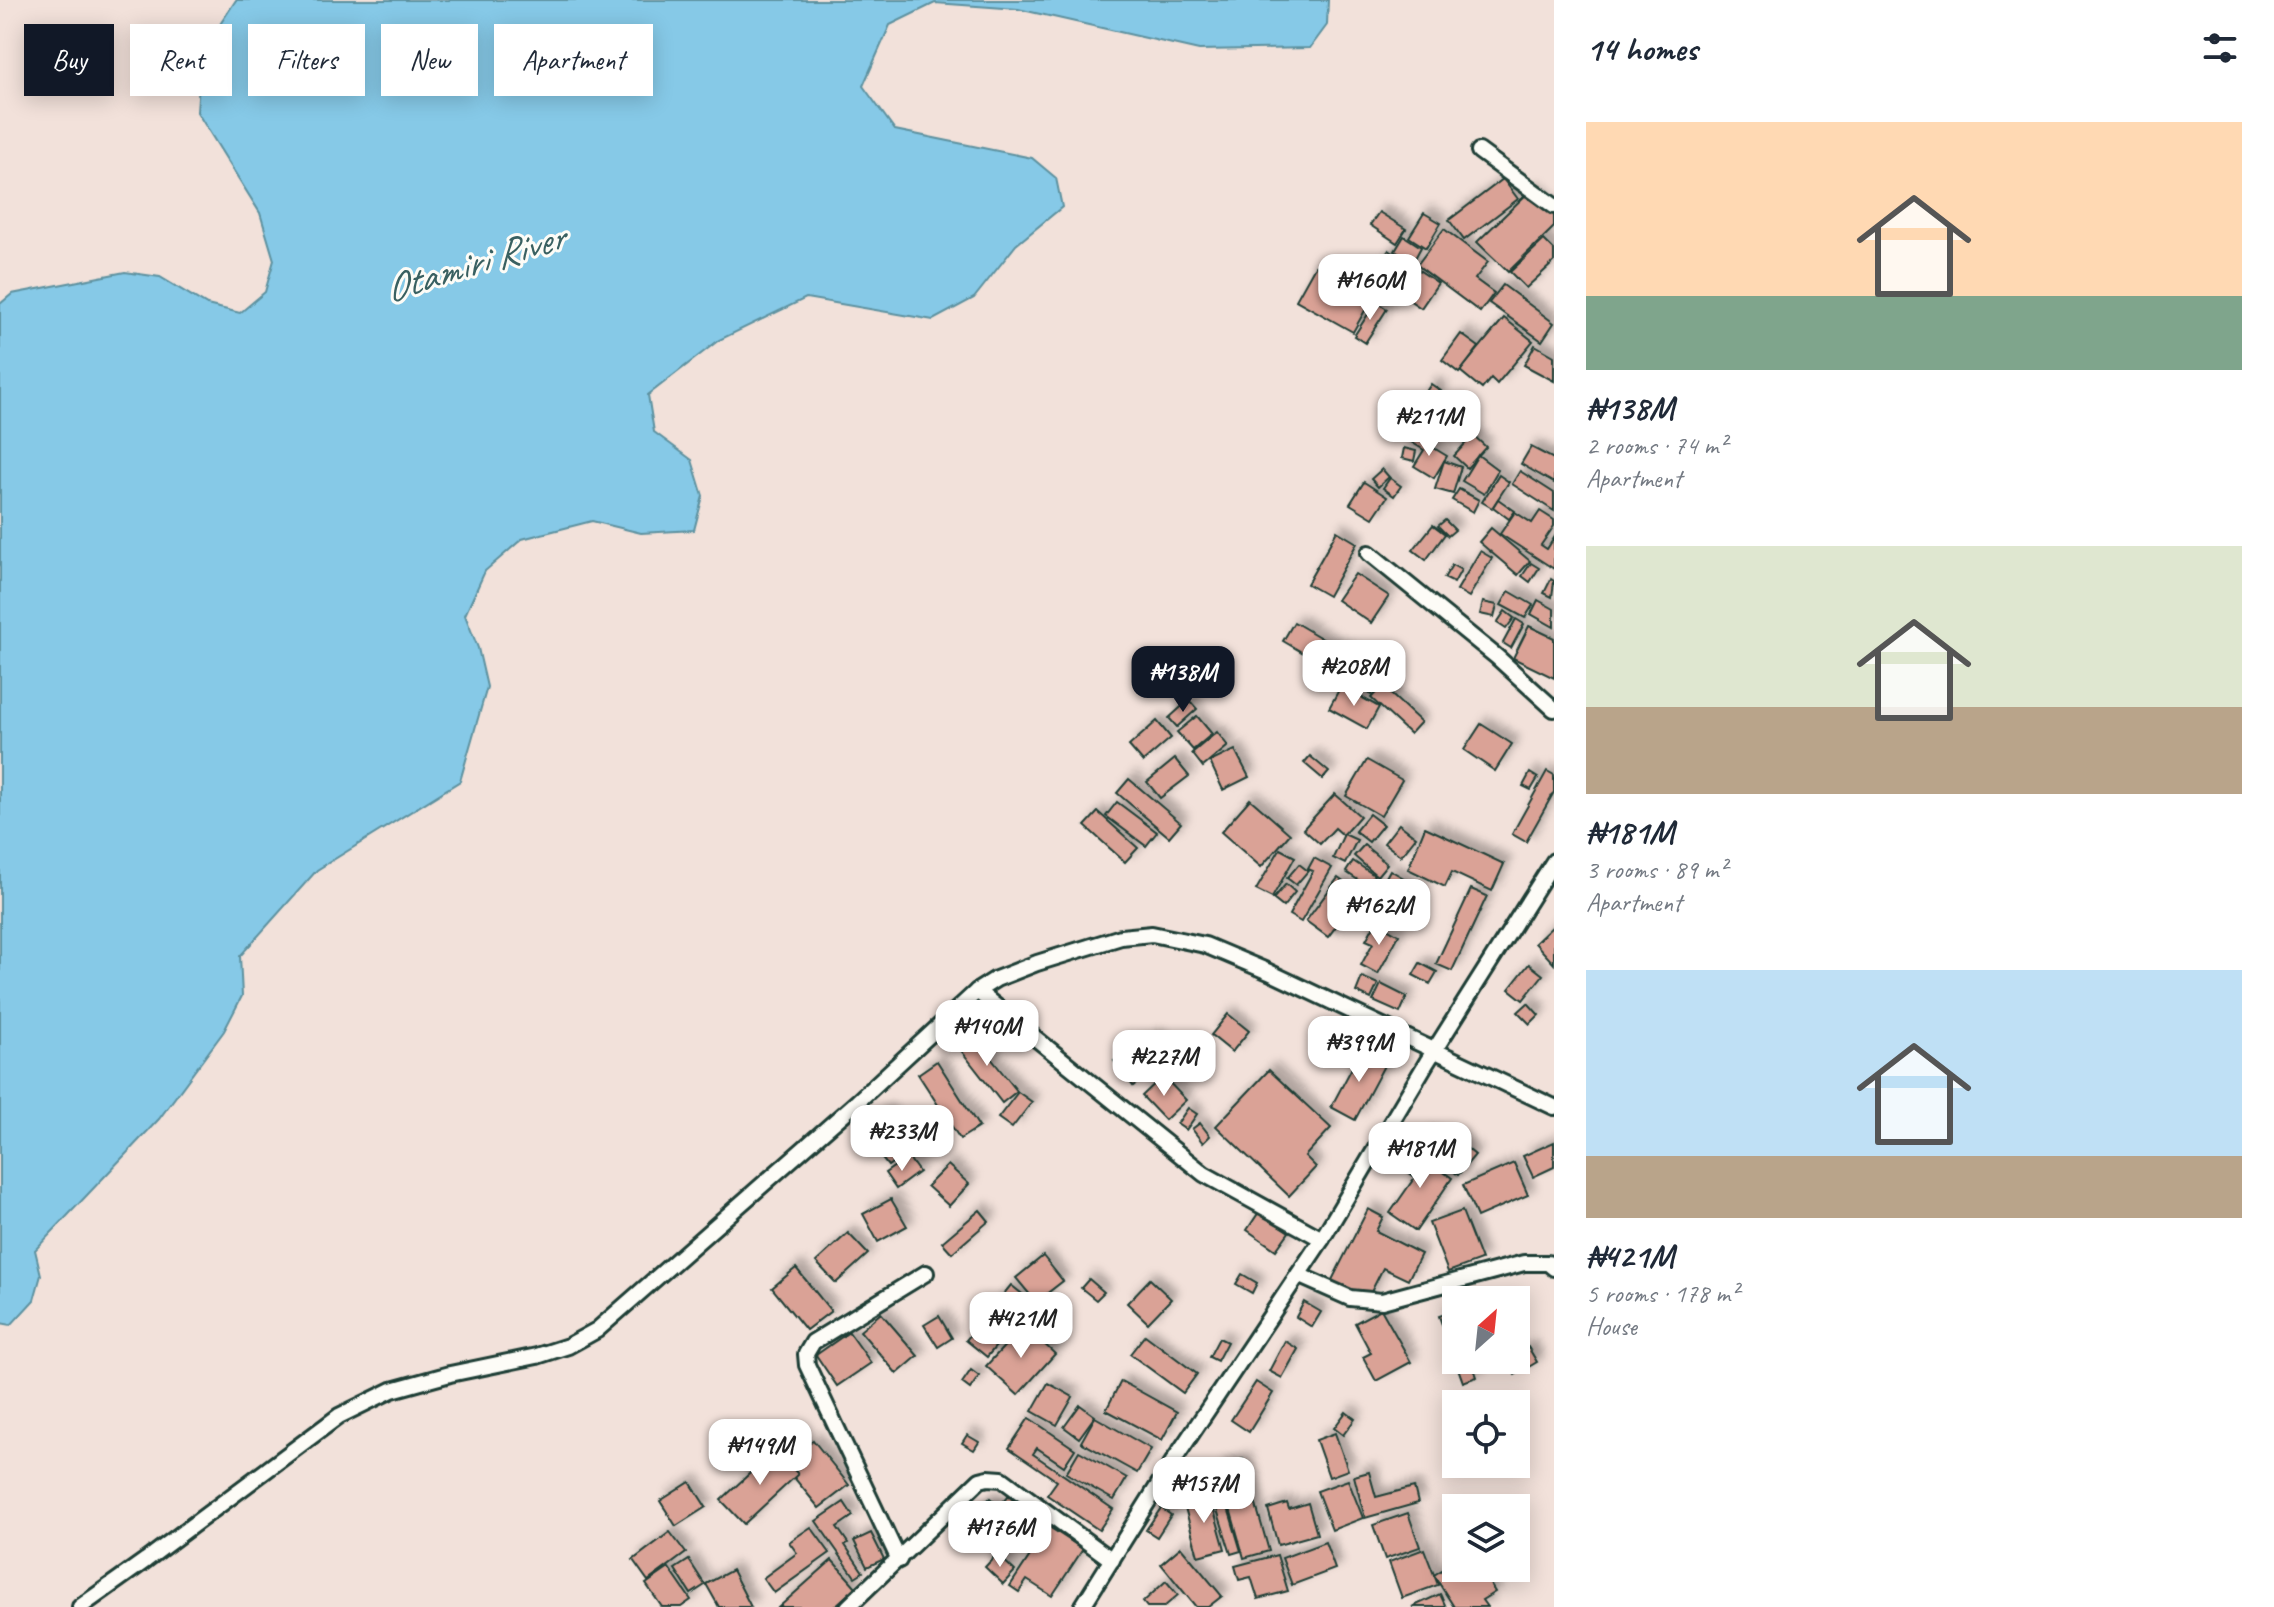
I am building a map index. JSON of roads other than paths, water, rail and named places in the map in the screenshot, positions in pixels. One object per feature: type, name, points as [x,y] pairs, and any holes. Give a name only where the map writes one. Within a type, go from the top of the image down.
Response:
[{"type":"street","points":[[1479,151],[1554,206]]},
{"type":"street","points":[[1369,553],[1497,657],[1554,709]]},
{"type":"street","points":[[1082,1607],[1174,1460],[1322,1239],[1435,1049],[1554,861]]},
{"type":"street","points":[[80,1607],[339,1416],[392,1390],[537,1356],[568,1346],[597,1330],[835,1122],[977,991],[996,979],[1037,963],[1121,937],[1152,934],[1205,945],[1435,1049],[1554,1107]]},
{"type":"street","points":[[977,991],[1204,1174],[1322,1239]]},
{"type":"street","points":[[1298,1275],[1350,1298],[1382,1301],[1524,1263],[1548,1263],[1554,1268]]},
{"type":"street","points":[[899,1560],[807,1365],[806,1354],[813,1342],[926,1273]]},
{"type":"street","points":[[848,1607],[980,1480],[988,1478],[1002,1479],[1112,1560]]},
{"type":"water","name":"Otamiri River","points":[[236,0],[1328,0],[1327,25],[1310,48],[1199,50],[1018,9],[935,3],[890,25],[863,86],[895,130],[1032,158],[1056,178],[1062,207],[1016,245],[974,298],[933,320],[806,298],[719,340],[648,395],[654,432],[692,460],[703,496],[694,530],[641,533],[592,521],[522,539],[485,571],[465,615],[478,648],[487,687],[460,781],[317,870],[240,956],[242,996],[224,1031],[159,1119],[35,1250],[41,1275],[34,1300],[11,1325],[0,1323],[0,304],[12,294],[125,272],[160,277],[207,305],[240,313],[265,292],[274,260],[260,213],[197,112],[198,96],[232,96],[232,24],[220,24]]}]
